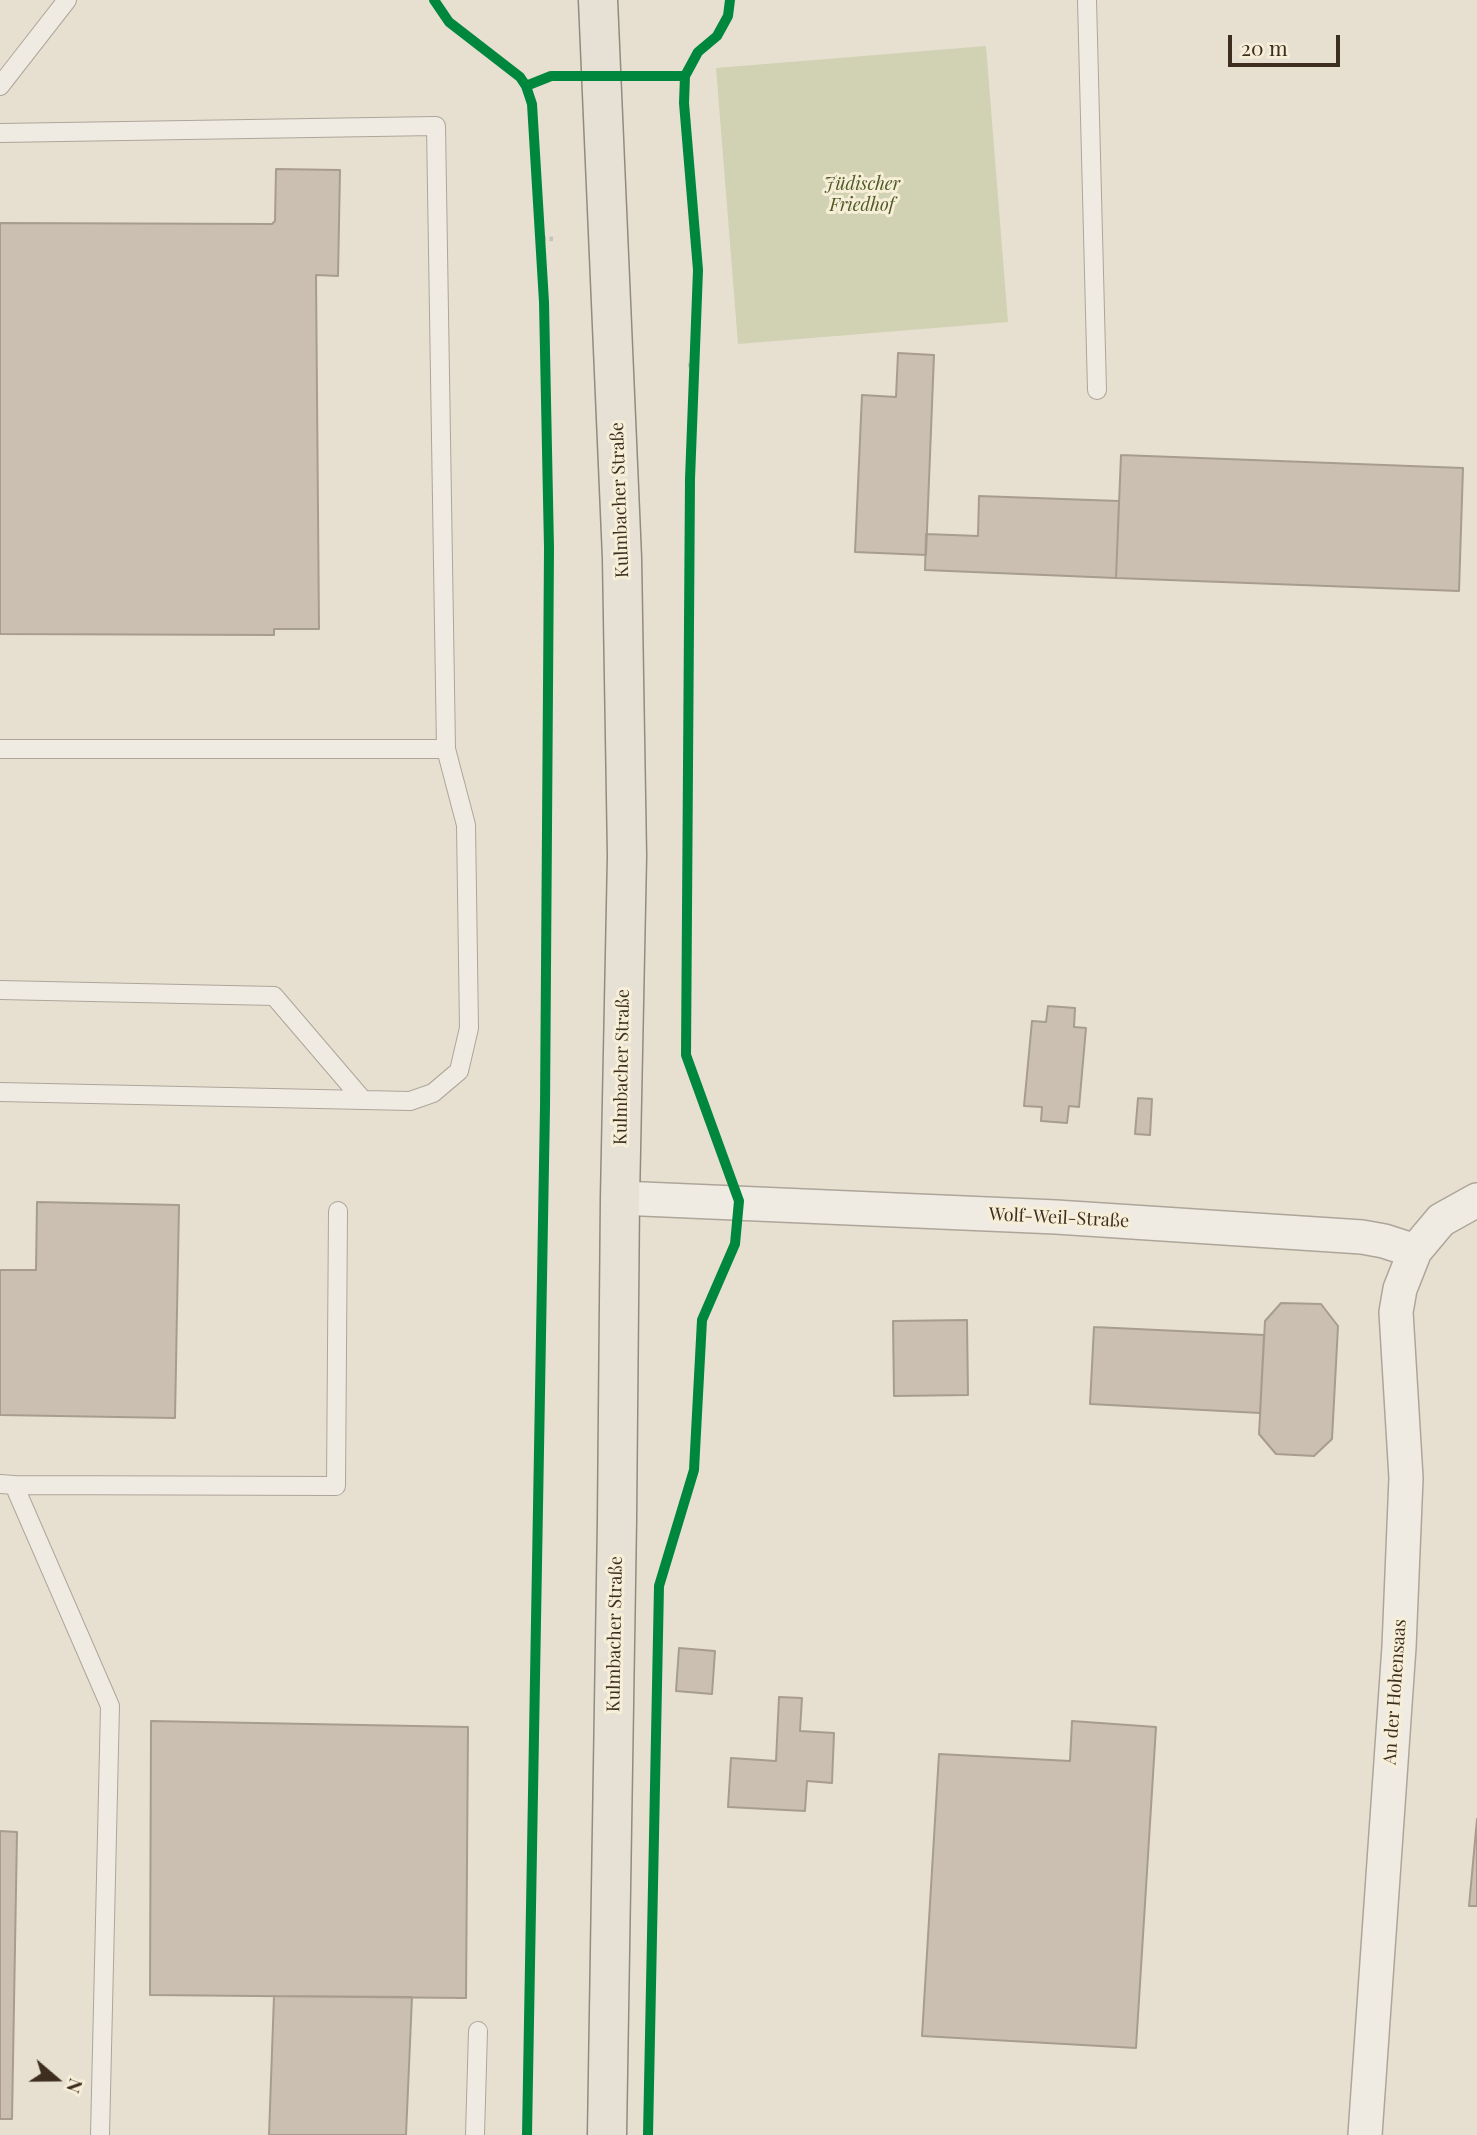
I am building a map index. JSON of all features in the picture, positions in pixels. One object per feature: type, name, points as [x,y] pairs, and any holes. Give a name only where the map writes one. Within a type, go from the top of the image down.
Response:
[{"type":"main road","name":"Kulmbacher Straße","points":[[598,0],[622,571],[627,856],[607,2135]]},
{"type":"street","name":"Wolf-Weil-Straße","points":[[620,1198],[1015,1215],[1362,1237],[1415,1251]]},
{"type":"street","points":[[1415,1251],[1441,1220],[1477,1200]]},
{"type":"street","name":"An der Hohensaas","points":[[1364,2135],[1399,1647],[1406,1478],[1396,1312],[1399,1289],[1415,1251]]},
{"type":"lane","points":[[0,86],[67,0]]},
{"type":"lane","points":[[1087,0],[1097,390]]},
{"type":"lane","points":[[0,133],[436,126],[446,749],[466,825],[469,1028],[459,1071],[433,1093],[410,1101],[0,1092]]},
{"type":"lane","points":[[0,749],[446,749]]},
{"type":"lane","points":[[0,990],[274,996],[363,1100]]},
{"type":"lane","points":[[100,2135],[110,1706],[7,1484],[336,1486],[338,1211]]},
{"type":"lane","points":[[475,2135],[478,2031]]},
{"type":"path","points":[[541,238],[553,239]]},
{"type":"green space","name":"Jüdischer Friedhof","points":[[986,46],[1008,322],[738,344],[716,68]]},
{"type":"building","points":[[276,169],[340,170],[338,276],[316,275],[319,629],[274,629],[274,635],[0,634],[0,223],[272,224],[275,221]]},
{"type":"building","points":[[898,353],[934,355],[926,555],[855,552],[862,395],[896,397]]},
{"type":"building","points":[[1121,455],[1463,468],[1459,591],[1116,578]]},
{"type":"building","points":[[979,496],[1119,501],[1116,578],[925,570],[926,534],[978,536]]},
{"type":"building","points":[[1048,1006],[1075,1008],[1074,1027],[1086,1028],[1079,1107],[1069,1106],[1067,1123],[1041,1121],[1042,1107],[1024,1106],[1032,1021],[1046,1022]]},
{"type":"building","points":[[1138,1098],[1152,1099],[1150,1135],[1135,1134]]},
{"type":"building","points":[[37,1202],[179,1205],[175,1418],[0,1415],[0,1270],[36,1270]]},
{"type":"building","points":[[1281,1303],[1321,1304],[1338,1326],[1332,1439],[1314,1456],[1276,1454],[1259,1434],[1265,1321]]},
{"type":"building","points":[[967,1320],[968,1395],[894,1396],[893,1321]]},
{"type":"building","points":[[1094,1327],[1264,1335],[1260,1413],[1090,1404]]},
{"type":"building","points":[[679,1648],[715,1651],[712,1694],[676,1691]]},
{"type":"building","points":[[779,1697],[802,1698],[800,1731],[834,1733],[832,1783],[807,1781],[805,1811],[728,1807],[731,1758],[776,1761]]},
{"type":"building","points":[[151,1721],[468,1727],[466,1998],[150,1995]]},
{"type":"building","points":[[1072,1721],[1156,1727],[1136,2048],[922,2036],[939,1754],[1070,1761]]},
{"type":"building","points":[[1477,1819],[1477,1906],[1469,1906]]},
{"type":"building","points":[[0,1831],[17,1832],[12,2119],[0,2119]]},
{"type":"building","points":[[274,1996],[412,1997],[406,2135],[269,2135]]},
{"type":"cycle path","points":[[434,0],[449,22],[520,77],[526,86],[532,104],[544,302],[549,548],[545,1107],[527,2135]]},
{"type":"cycle path","points":[[648,2135],[659,1586],[694,1470],[702,1320],[735,1244],[739,1201],[686,1055],[690,479],[698,270],[684,103],[685,76],[698,52],[717,36],[728,16],[730,0]]},
{"type":"cycle path","points":[[526,86],[551,76],[685,76]]}]
